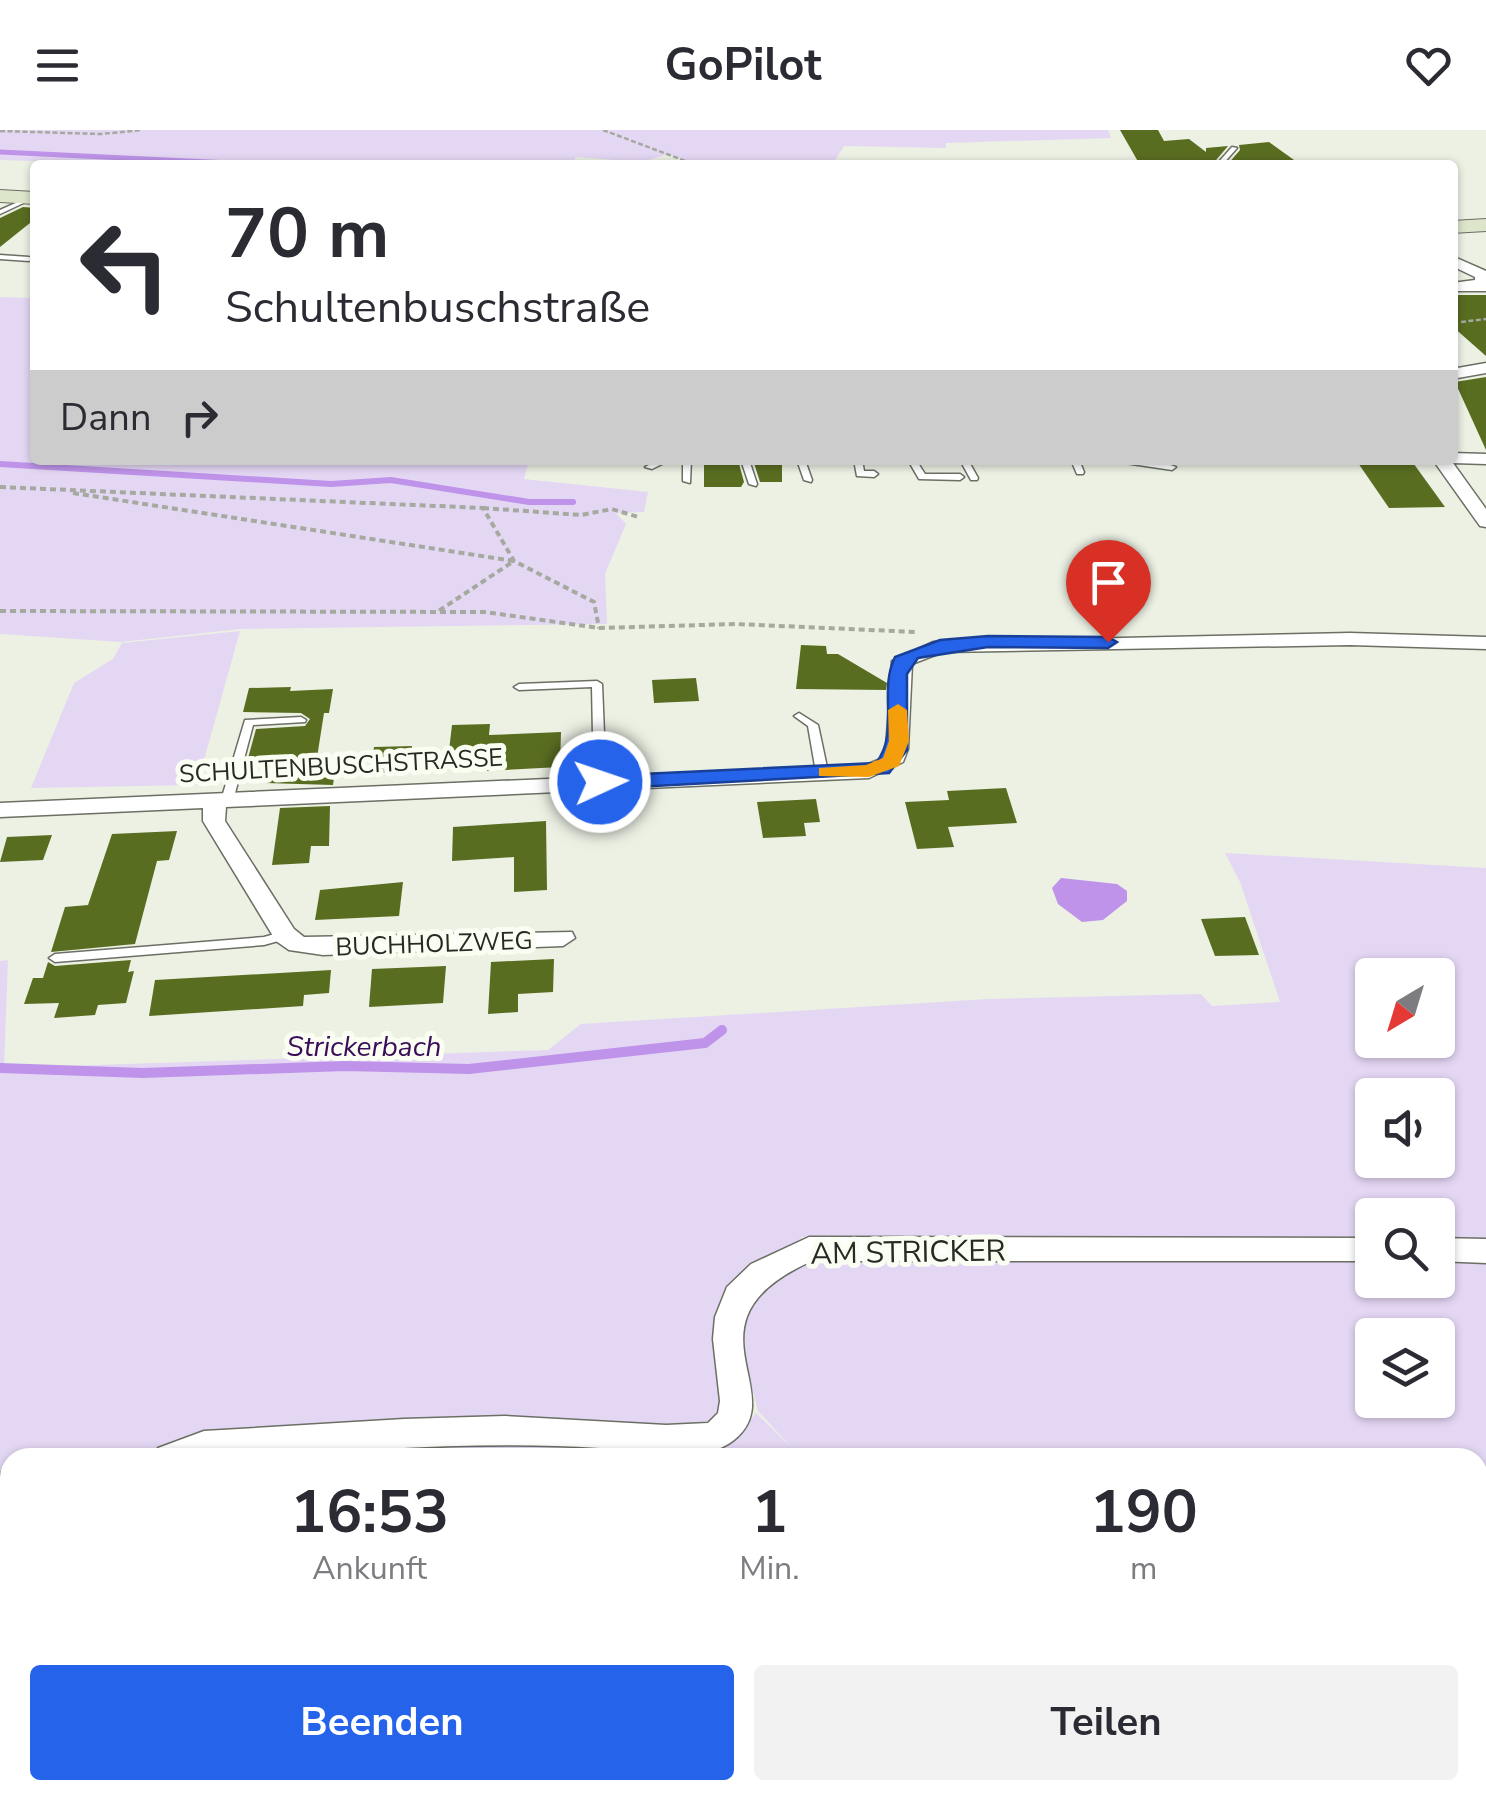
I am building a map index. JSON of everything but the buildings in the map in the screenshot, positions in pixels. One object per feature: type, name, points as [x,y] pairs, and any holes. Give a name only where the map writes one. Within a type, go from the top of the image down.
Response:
[{"type":"main road","points":[[0,196],[30,198]]},
{"type":"main road","points":[[1458,227],[1485,225]]},
{"type":"street","points":[[1458,263],[1483,274],[1484,285],[1458,287]]},
{"type":"street","points":[[1458,373],[1486,368]]},
{"type":"street","points":[[1458,458],[1486,459]]},
{"type":"street","points":[[1446,465],[1480,505],[1486,522]]},
{"type":"street","name":"SCHULTENBUSCHSTRASSE","points":[[0,810],[869,771],[892,762],[899,741],[898,674],[902,661],[926,648],[956,644],[1350,639],[1486,643]]},
{"type":"street","points":[[222,798],[214,821],[285,935]]},
{"type":"street","name":"BUCHHOLZWEG","points":[[285,935],[298,944],[322,948],[563,938]]},
{"type":"street","name":"AM STRICKER","points":[[198,1448],[468,1429],[660,1438],[716,1435],[728,1428],[738,1406],[728,1359],[731,1310],[756,1277],[809,1249],[1355,1250]]},
{"type":"street","points":[[1455,1250],[1486,1250]]},
{"type":"lane","points":[[1223,160],[1234,148]]},
{"type":"lane","points":[[0,212],[30,199]]},
{"type":"lane","points":[[0,257],[30,260]]},
{"type":"lane","points":[[648,467],[653,465]]},
{"type":"lane","points":[[687,465],[687,480]]},
{"type":"lane","points":[[747,465],[754,484]]},
{"type":"lane","points":[[803,465],[808,480]]},
{"type":"lane","points":[[859,465],[860,474],[874,474]]},
{"type":"lane","points":[[915,465],[922,477],[960,477]]},
{"type":"lane","points":[[967,465],[974,478]]},
{"type":"lane","points":[[1077,465],[1080,472]]},
{"type":"lane","points":[[1159,465],[1172,467]]},
{"type":"lane","points":[[518,687],[597,684],[600,782]]},
{"type":"lane","points":[[799,716],[812,726],[822,772]]},
{"type":"lane","points":[[222,798],[249,722],[302,720]]},
{"type":"lane","points":[[54,958],[264,941],[285,935]]},
{"type":"path","points":[[0,131],[142,130]]},
{"type":"path","points":[[602,130],[683,160]]},
{"type":"path","points":[[1462,322],[1486,319]]},
{"type":"path","points":[[0,488],[580,515],[612,509],[638,517]]},
{"type":"path","points":[[46,489],[514,562],[594,602],[600,628]]},
{"type":"path","points":[[484,508],[514,562]]},
{"type":"path","points":[[437,612],[514,562]]},
{"type":"path","points":[[0,611],[437,612],[565,620],[600,628],[736,624],[938,633],[956,644]]},
{"type":"shaded area","points":[[0,130],[1108,130],[1111,138],[946,143],[946,148],[844,146],[835,160],[684,160],[669,154],[649,160],[0,160]]},
{"type":"shaded area","points":[[0,297],[30,298],[30,465],[528,465],[524,479],[648,492],[644,512],[616,513],[626,524],[605,574],[607,624],[241,629],[121,642],[0,634]]},
{"type":"shaded area","points":[[240,631],[197,785],[31,788],[74,683],[113,659],[122,643]]},
{"type":"shaded area","points":[[1225,853],[1486,868],[1486,1244],[1455,1243],[1455,1198],[1355,1198],[1355,1242],[802,1237],[767,1277],[808,1257],[1355,1258],[1355,1298],[1455,1298],[1455,1258],[1486,1259],[1486,1448],[792,1448],[0,1448],[0,961],[8,960],[4,1068],[548,1050],[581,1024],[988,999],[1201,994],[1212,1006],[1280,1002],[1240,882]],"holes":[[[745,1360],[758,1411],[792,1448],[756,1413],[735,1438]]]},
{"type":"shaded area","points":[[1061,878],[1117,884],[1127,891],[1127,901],[1103,920],[1082,922],[1058,904],[1052,888]]},
{"type":"waterway","points":[[0,152],[166,160]]},
{"type":"waterway","points":[[0,464],[331,484],[391,480],[529,502],[573,502]]},
{"type":"waterway","name":"Strickerbach","points":[[0,1068],[143,1073],[345,1066],[469,1069],[705,1043],[722,1030]]},
{"type":"slow traffic","points":[[826,772],[869,771],[892,762],[899,741],[898,710]]},
{"type":"route","points":[[600,782],[882,768],[892,762],[897,750],[898,674],[902,661],[912,654],[926,648],[988,642],[1108,642]]}]
